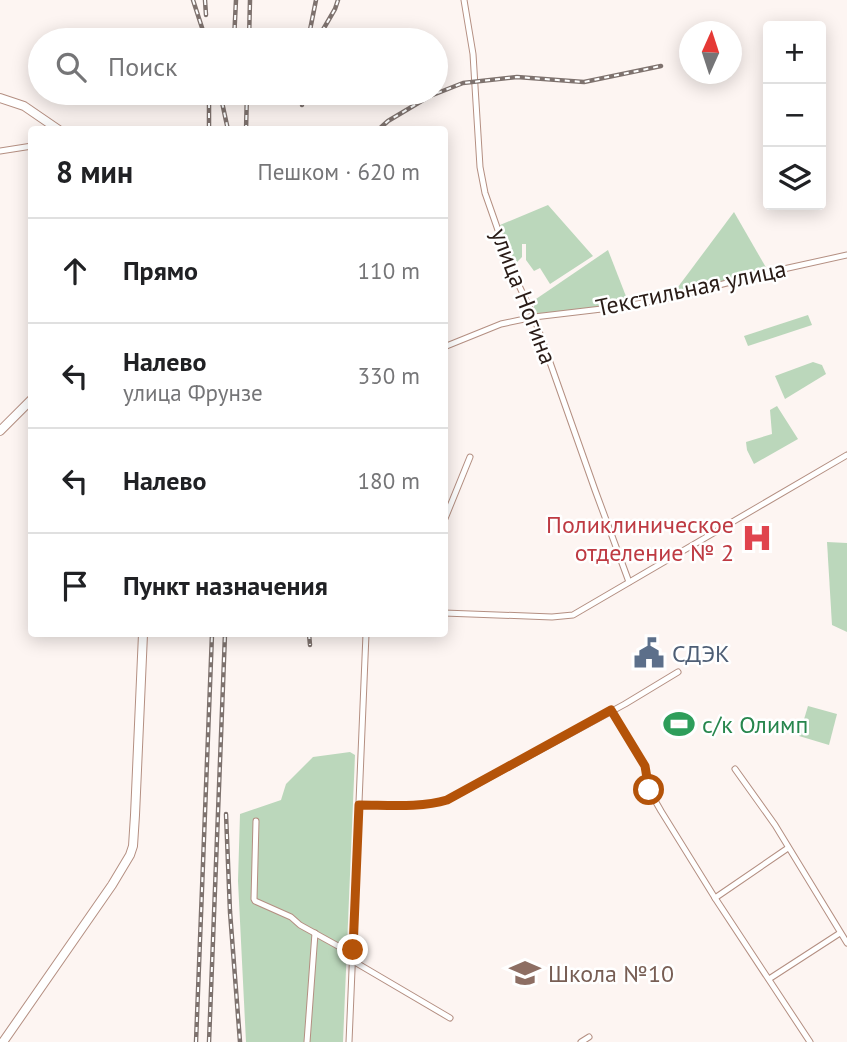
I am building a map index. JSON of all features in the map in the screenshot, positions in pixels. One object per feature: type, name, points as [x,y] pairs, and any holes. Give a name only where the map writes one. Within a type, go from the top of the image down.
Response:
[{"type":"main road","points":[[0,98],[30,109],[53,126]]},
{"type":"main road","points":[[0,431],[28,403]]},
{"type":"main road","points":[[3,1042],[130,855],[135,815],[143,637]]},
{"type":"street","name":"улица Ногина","points":[[464,0],[473,54],[480,167],[485,193],[513,273],[534,317],[629,582]]},
{"type":"street","points":[[0,151],[28,147]]},
{"type":"street","name":"Текстильная улица","points":[[448,345],[501,324],[672,297],[847,255]]},
{"type":"street","points":[[448,613],[552,617],[573,615],[847,455]]},
{"type":"street","points":[[448,511],[470,457]]},
{"type":"street","points":[[349,1042],[366,637]]},
{"type":"street","points":[[359,805],[395,806],[447,800],[625,704],[678,672]]},
{"type":"street","points":[[611,710],[645,766],[649,790],[715,898],[810,1042]]},
{"type":"street","points":[[735,769],[763,807],[847,943]]},
{"type":"street","points":[[256,821],[255,901],[292,918],[338,946],[353,950]]},
{"type":"street","points":[[715,898],[788,848]]},
{"type":"street","points":[[307,1042],[315,933]]},
{"type":"street","points":[[769,979],[840,933]]},
{"type":"street","points":[[353,961],[450,1018]]},
{"type":"street","points":[[582,1042],[589,1037]]},
{"type":"green space","points":[[548,205],[593,256],[550,284],[540,268],[534,271],[526,260],[526,244],[522,244],[522,257],[517,262],[513,259],[500,225]]},
{"type":"green space","points":[[734,212],[768,271],[672,295]]},
{"type":"green space","points":[[608,250],[629,304],[531,316],[536,299]]},
{"type":"green space","points":[[808,315],[812,325],[748,346],[744,336]]},
{"type":"green space","points":[[813,362],[822,365],[826,374],[785,399],[775,376]]},
{"type":"green space","points":[[777,406],[798,439],[754,464],[746,442],[772,434],[770,410]]},
{"type":"green space","points":[[827,542],[847,543],[847,632],[832,625]]},
{"type":"green space","points":[[808,706],[837,714],[829,745],[799,736]]},
{"type":"green space","points":[[350,752],[355,755],[343,1042],[246,1042],[238,881],[240,814],[281,800],[286,784],[313,757]]},
{"type":"railway","points":[[193,0],[202,28]]},
{"type":"railway","points":[[205,0],[206,15]]},
{"type":"railway","points":[[235,28],[236,0]]},
{"type":"railway","points":[[249,28],[250,0]]},
{"type":"railway","points":[[310,28],[316,0]]},
{"type":"railway","points":[[324,28],[338,0]]},
{"type":"railway","points":[[448,89],[463,83],[517,77],[584,82],[661,66]]},
{"type":"railway","points":[[209,105],[209,126]]},
{"type":"railway","points":[[223,105],[227,126]]},
{"type":"railway","points":[[246,126],[247,105]]},
{"type":"railway","points":[[382,126],[415,105]]},
{"type":"railway","points":[[196,1042],[212,637]]},
{"type":"railway","points":[[209,1042],[225,637]]},
{"type":"railway","points":[[309,637],[310,645]]},
{"type":"railway","points":[[226,814],[240,1042]]},
{"type":"place","name":"Поликлиническое отделение № 2","points":[[757,538]]},
{"type":"place","name":"СДЭК","points":[[649,653]]},
{"type":"place","name":"с/к Олимп","points":[[679,724]]},
{"type":"place","name":"Школа №10","points":[[525,973]]},
{"type":"route","points":[[353,950],[359,805],[395,806],[447,800],[611,710],[645,766],[649,790]]}]
